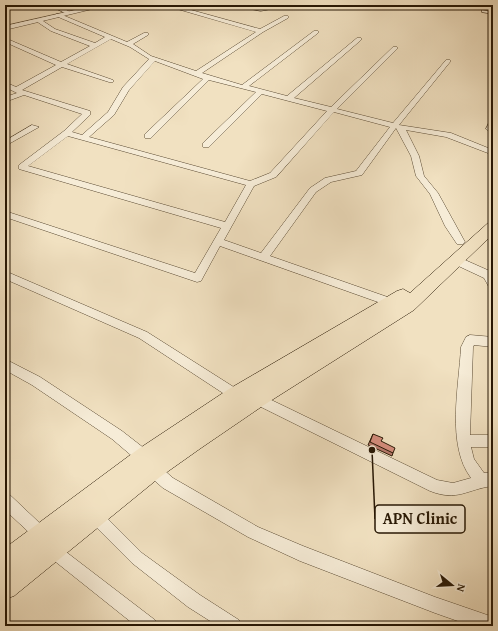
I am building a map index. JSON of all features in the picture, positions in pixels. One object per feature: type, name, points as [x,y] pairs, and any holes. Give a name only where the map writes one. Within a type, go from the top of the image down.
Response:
[{"type":"main road","points":[[5,562],[95,516],[148,464],[257,399],[408,305],[493,213]]},
{"type":"main road","points":[[5,587],[46,542],[236,395],[392,303],[458,251],[493,226]]},
{"type":"street","points":[[52,5],[69,13]]},
{"type":"street","points":[[6,27],[106,5]]},
{"type":"street","points":[[167,5],[261,31]]},
{"type":"street","points":[[234,5],[261,9],[288,5]]},
{"type":"street","points":[[58,15],[128,44],[149,57],[208,78],[242,88],[397,126],[448,135],[493,153]]},
{"type":"street","points":[[196,74],[261,31],[286,17]]},
{"type":"street","points":[[38,20],[53,30],[94,45]]},
{"type":"street","points":[[242,88],[316,32]]},
{"type":"street","points":[[128,44],[146,34]]},
{"type":"street","points":[[5,100],[60,64],[110,37]]},
{"type":"street","points":[[288,99],[359,39]]},
{"type":"street","points":[[5,40],[60,64],[111,81]]},
{"type":"street","points":[[5,214],[197,278],[251,184],[273,174],[332,110],[395,48]]},
{"type":"street","points":[[84,137],[111,113],[126,89],[154,58]]},
{"type":"street","points":[[263,258],[313,190],[328,180],[360,173],[448,61]]},
{"type":"street","points":[[148,136],[208,78]]},
{"type":"street","points":[[5,84],[20,91],[104,119]]},
{"type":"street","points":[[206,145],[260,92]]},
{"type":"street","points":[[87,113],[67,133],[22,167],[227,226]]},
{"type":"street","points":[[493,123],[490,128],[493,132]]},
{"type":"street","points":[[397,126],[415,156],[420,176],[434,192],[450,226],[458,251],[491,278]]},
{"type":"street","points":[[5,144],[35,127]]},
{"type":"street","points":[[67,133],[251,184]]},
{"type":"street","points":[[218,242],[392,303]]},
{"type":"street","points":[[5,275],[143,335],[236,395]]},
{"type":"street","points":[[487,479],[472,470],[464,441],[468,342],[474,339],[493,342]]},
{"type":"street","points":[[5,364],[36,381],[117,435],[168,483],[260,535],[300,554],[435,605],[493,625]]},
{"type":"street","points":[[257,399],[435,486],[449,490],[459,490],[487,479]]},
{"type":"street","points":[[464,441],[493,441]]},
{"type":"street","points":[[5,500],[46,542],[150,626]]},
{"type":"street","points":[[95,516],[136,558],[194,601],[233,626]]},
{"type":"lane","points":[[483,11],[493,13]]},
{"type":"building","points":[[373,434],[383,438],[381,441],[395,448],[393,453],[370,442]]},
{"type":"place","name":"APN Clinic","points":[[372,450]]}]
